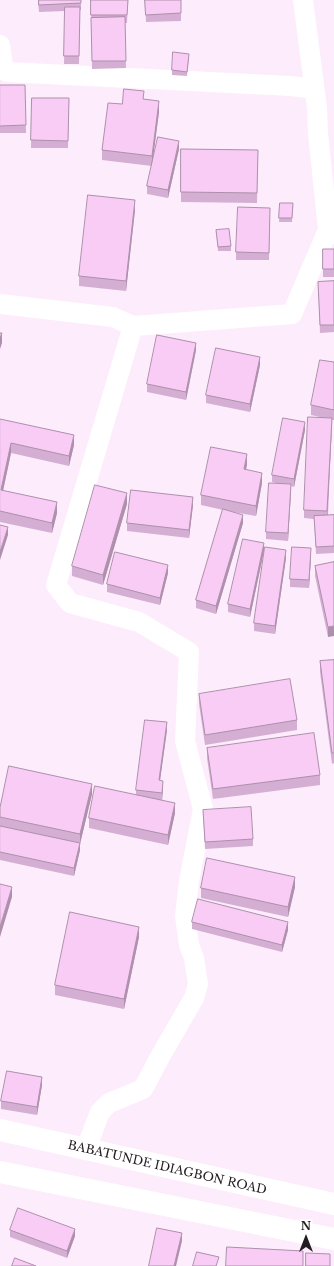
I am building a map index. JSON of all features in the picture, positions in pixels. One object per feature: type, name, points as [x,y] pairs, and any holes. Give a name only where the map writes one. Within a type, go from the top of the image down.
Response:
[{"type":"street","points":[[0,304],[113,317],[133,326],[292,314],[331,232],[303,0]]},
{"type":"street","points":[[0,45],[1,67],[7,72],[291,86],[314,89]]},
{"type":"street","points":[[86,1149],[100,1112],[108,1103],[143,1089],[194,998],[198,984],[194,958],[189,945],[185,916],[189,881],[203,809],[185,741],[189,652],[139,622],[70,603],[56,585],[133,326]]},
{"type":"street","name":"BABATUNDE IDIAGBON ROAD","points":[[0,1130],[334,1204]]},
{"type":"street","points":[[0,1172],[334,1239]]},
{"type":"building","points":[[39,0],[81,0],[81,3],[39,5]]},
{"type":"building","points":[[91,0],[128,0],[127,15],[91,15]]},
{"type":"building","points":[[145,0],[181,0],[181,13],[146,15]]},
{"type":"building","points":[[65,7],[80,7],[79,56],[64,56]]},
{"type":"building","points":[[125,17],[126,61],[92,61],[91,18]]},
{"type":"building","points":[[173,52],[189,54],[187,72],[172,70]]},
{"type":"building","points":[[0,85],[25,85],[26,125],[0,126]]},
{"type":"building","points":[[124,89],[144,91],[143,99],[159,101],[152,156],[102,150],[108,103],[122,104]]},
{"type":"building","points":[[32,98],[69,98],[68,141],[31,140]]},
{"type":"building","points":[[158,137],[179,141],[168,190],[147,186]]},
{"type":"building","points":[[181,149],[258,150],[257,193],[181,192]]},
{"type":"building","points":[[88,195],[135,200],[126,281],[79,276]]},
{"type":"building","points":[[280,203],[293,203],[292,218],[279,218]]},
{"type":"building","points":[[238,207],[270,208],[269,253],[236,252]]},
{"type":"building","points":[[229,229],[231,246],[218,247],[216,230]]},
{"type":"building","points":[[323,249],[334,249],[334,269],[323,269]]},
{"type":"building","points":[[334,281],[334,325],[320,325],[318,282]]},
{"type":"building","points":[[157,335],[196,343],[186,392],[147,384]]},
{"type":"building","points":[[216,348],[260,357],[250,404],[206,395]]},
{"type":"building","points":[[320,360],[334,362],[334,410],[311,405]]},
{"type":"building","points":[[308,417],[332,418],[327,511],[304,510]]},
{"type":"building","points":[[283,418],[305,422],[294,479],[272,475]]},
{"type":"building","points":[[0,419],[74,435],[69,456],[11,443],[1,490],[57,502],[52,523],[0,511]]},
{"type":"building","points":[[211,447],[247,454],[244,469],[262,473],[256,506],[201,495]]},
{"type":"building","points":[[269,483],[291,484],[288,533],[266,532]]},
{"type":"building","points":[[95,485],[127,493],[103,575],[72,566]]},
{"type":"building","points":[[131,490],[193,497],[189,530],[127,523]]},
{"type":"building","points":[[223,509],[243,515],[216,606],[196,600]]},
{"type":"building","points":[[334,515],[334,546],[316,547],[314,516]]},
{"type":"building","points":[[0,525],[8,527],[0,552]]},
{"type":"building","points":[[243,539],[264,543],[250,609],[228,604]]},
{"type":"building","points":[[265,547],[286,550],[275,626],[254,623]]},
{"type":"building","points":[[292,547],[311,548],[309,580],[290,579]]},
{"type":"building","points":[[115,552],[168,565],[160,598],[107,584]]},
{"type":"building","points":[[334,562],[334,626],[328,627],[315,566]]},
{"type":"building","points":[[334,660],[334,753],[332,753],[320,661]]},
{"type":"building","points":[[290,679],[297,720],[205,735],[199,694]]},
{"type":"building","points":[[145,720],[167,722],[159,780],[163,781],[162,793],[136,790]]},
{"type":"building","points":[[314,733],[320,775],[213,789],[207,748]]},
{"type":"building","points":[[9,766],[92,784],[80,834],[0,817],[0,808]]},
{"type":"building","points":[[95,786],[175,803],[168,835],[89,818]]},
{"type":"building","points":[[251,807],[253,839],[205,842],[203,810]]},
{"type":"building","points":[[0,826],[80,843],[74,868],[0,852]]},
{"type":"building","points":[[207,858],[295,877],[288,907],[201,888]]},
{"type":"building","points":[[0,884],[12,887],[0,927]]},
{"type":"building","points":[[198,899],[288,922],[282,945],[192,922]]},
{"type":"building","points":[[70,912],[139,927],[124,999],[55,985]]},
{"type":"building","points":[[7,1071],[42,1077],[37,1107],[1,1101]]},
{"type":"building","points":[[18,1208],[75,1229],[67,1251],[10,1230]]},
{"type":"building","points":[[157,1228],[182,1233],[174,1266],[149,1266]]},
{"type":"building","points":[[227,1247],[303,1251],[303,1266],[226,1266]]},
{"type":"building","points":[[197,1252],[219,1257],[216,1266],[193,1266]]},
{"type":"building","points":[[306,1253],[330,1254],[330,1266],[306,1266]]},
{"type":"building","points":[[15,1258],[36,1266],[12,1266]]}]
